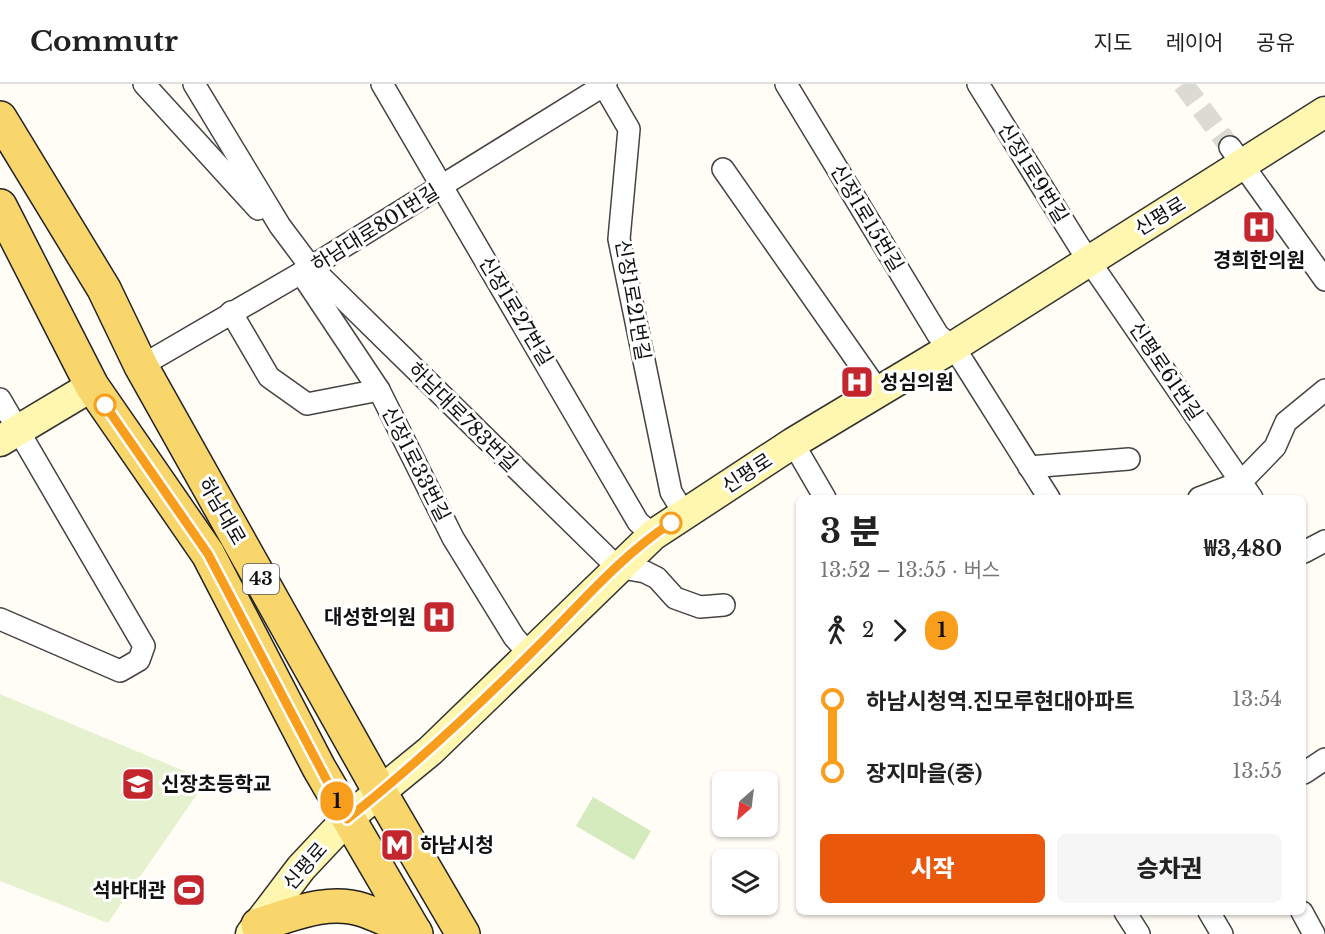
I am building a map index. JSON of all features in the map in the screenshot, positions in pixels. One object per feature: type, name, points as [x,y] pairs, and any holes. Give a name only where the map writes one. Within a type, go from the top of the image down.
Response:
[{"type":"main road","name":"하남대로","points":[[0,118],[104,289],[141,366],[380,792],[463,934]]},
{"type":"main road","name":"하남대로","points":[[0,206],[92,386],[208,554],[347,819],[416,933]]},
{"type":"main road","points":[[254,929],[310,909],[343,906],[361,909],[416,933]]},
{"type":"street","points":[[144,84],[264,214],[280,226]]},
{"type":"street","name":"신장1로33번길","points":[[194,84],[379,390],[453,538],[514,637],[530,655]]},
{"type":"street","name":"신장1로27번길","points":[[382,84],[638,522],[653,535]]},
{"type":"street","name":"신장1로15번길","points":[[786,84],[938,335],[953,347],[1046,495]]},
{"type":"street","name":"신장1로9번길","points":[[978,84],[1089,261]]},
{"type":"street","name":"하남대로801번길","points":[[141,366],[306,270],[441,187],[581,91],[605,85]]},
{"type":"street","name":"신장1로21번길","points":[[605,85],[629,129],[619,239],[671,492],[685,514]]},
{"type":"street","name":"신평로","points":[[254,929],[301,868],[347,819],[430,751],[530,655],[616,567],[653,535],[793,443],[953,347],[1089,261],[1237,156],[1325,112]]},
{"type":"street","points":[[1237,156],[1325,279]]},
{"type":"street","points":[[723,169],[879,392]]},
{"type":"street","name":"신평로61번길","points":[[1089,261],[1246,490]]},
{"type":"street","name":"하남대로783번길","points":[[306,270],[616,567]]},
{"type":"street","points":[[231,312],[269,377],[307,404],[379,390]]},
{"type":"street","points":[[9,435],[92,386]]},
{"type":"street","points":[[1217,495],[1246,490],[1275,447],[1286,422],[1325,390]]},
{"type":"street","points":[[0,399],[9,435],[144,646],[139,660],[120,671],[0,619]]},
{"type":"street","points":[[793,443],[823,495]]},
{"type":"street","points":[[1029,467],[1129,459]]},
{"type":"street","points":[[1306,551],[1325,541]]},
{"type":"street","points":[[616,567],[657,578],[675,598],[700,607],[724,605]]},
{"type":"street","points":[[1306,772],[1325,759]]},
{"type":"street","points":[[1127,915],[1139,934]]},
{"type":"street","points":[[1304,915],[1314,934]]},
{"type":"green space","points":[[0,694],[201,778],[200,790],[108,923],[0,881]]},
{"type":"green space","points":[[593,797],[651,831],[634,860],[576,826]]},
{"type":"tunnel","points":[[1183,84],[1230,147]]},
{"type":"bus line","name":"1","points":[[105,405],[208,554],[347,819],[430,751],[532,653],[616,567],[653,535],[671,523]]},
{"type":"place","name":"경희한의원","points":[[1259,227]]},
{"type":"place","name":"성심의원","points":[[857,382]]},
{"type":"place","name":"대성한의원","points":[[439,617]]},
{"type":"place","name":"신장초등학교","points":[[138,784]]},
{"type":"place","name":"하남시청","points":[[397,845]]},
{"type":"place","name":"석바대관","points":[[189,890]]}]
